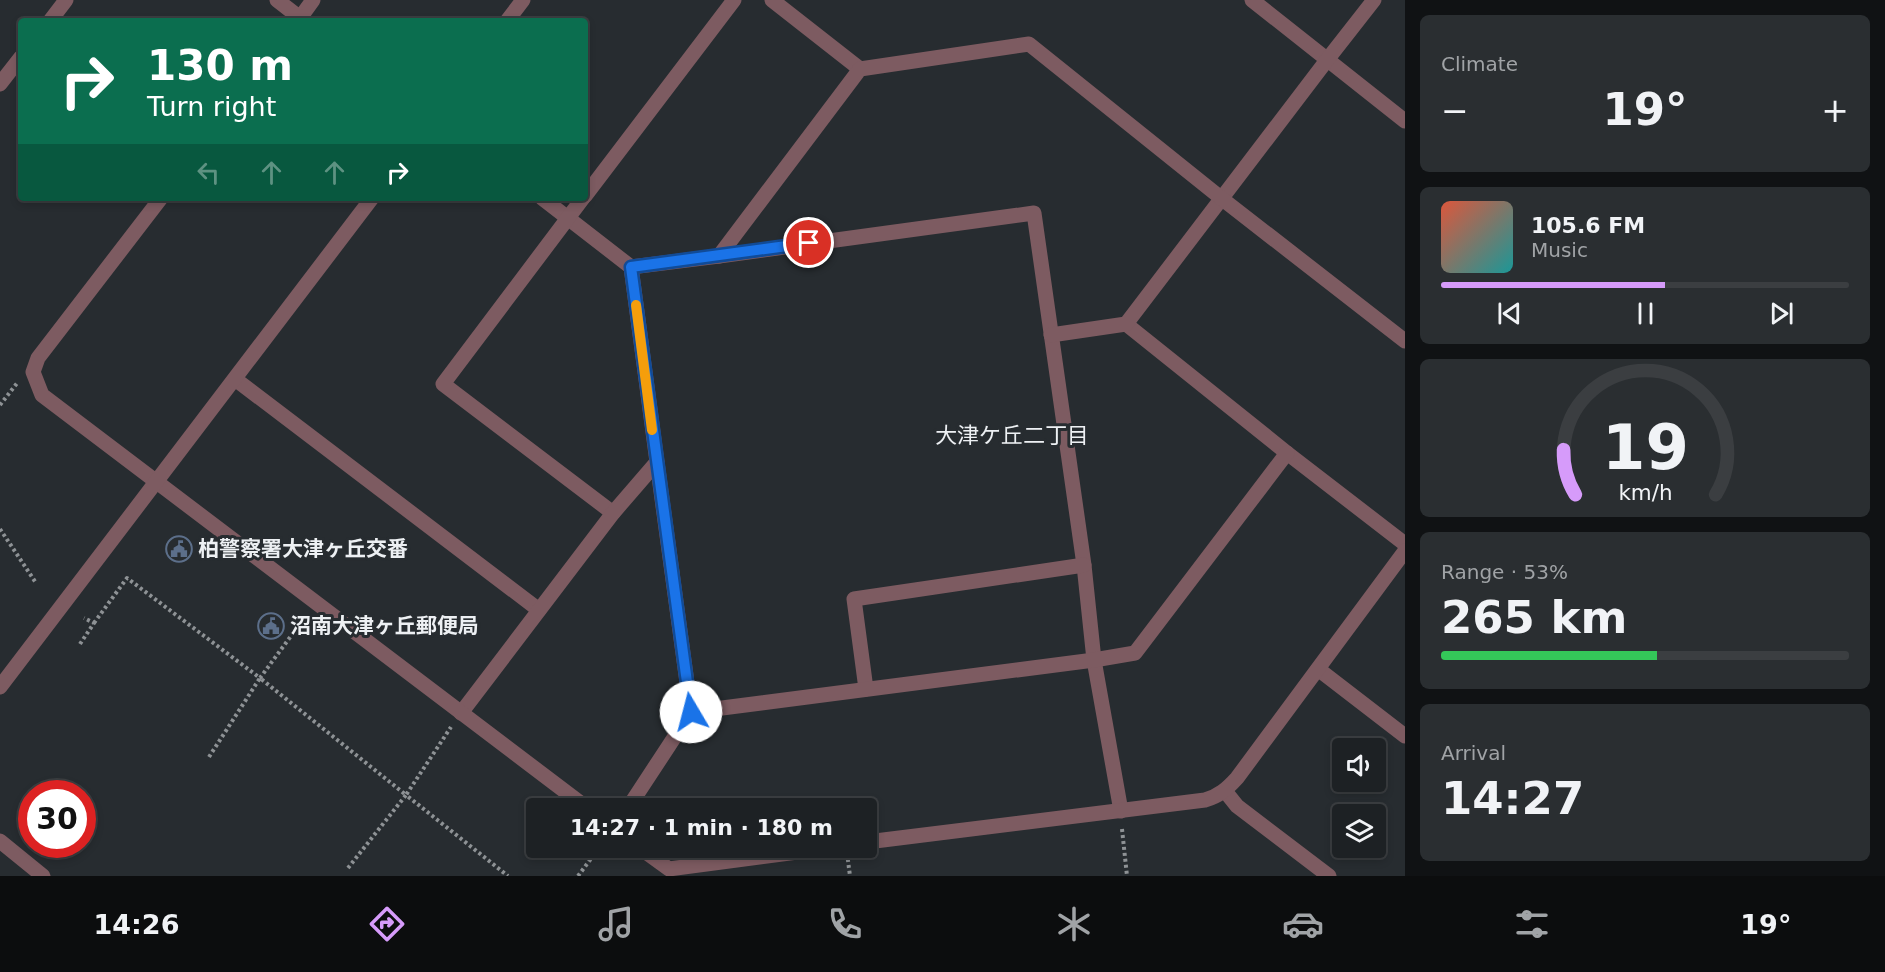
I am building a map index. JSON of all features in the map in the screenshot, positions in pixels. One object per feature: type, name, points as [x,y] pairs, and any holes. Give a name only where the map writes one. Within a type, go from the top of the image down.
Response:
[{"type":"street","points":[[52,18],[66,0]]},
{"type":"street","points":[[277,0],[298,18]]},
{"type":"street","points":[[301,18],[313,0]]},
{"type":"street","points":[[509,18],[523,0]]},
{"type":"street","points":[[588,192],[734,0]]},
{"type":"street","points":[[772,0],[860,69]]},
{"type":"street","points":[[1252,0],[1405,121]]},
{"type":"street","points":[[1051,335],[1126,324],[1374,0]]},
{"type":"street","points":[[719,256],[860,69],[1029,44],[1221,198],[1405,341]]},
{"type":"street","points":[[0,84],[18,61]]},
{"type":"street","points":[[159,201],[38,358],[33,372],[42,395],[574,798]]},
{"type":"street","points":[[0,687],[370,201]]},
{"type":"street","points":[[546,201],[631,267],[691,712],[635,798]]},
{"type":"street","points":[[581,201],[443,384],[613,513]]},
{"type":"street","points":[[631,267],[1034,213],[1084,565],[1094,660],[1120,811]]},
{"type":"street","points":[[1126,324],[1405,544]]},
{"type":"street","points":[[234,379],[539,610]]},
{"type":"street","points":[[691,712],[1135,653],[1287,453]]},
{"type":"street","points":[[460,713],[613,513],[657,462]]},
{"type":"street","points":[[877,842],[1205,800],[1217,796],[1237,778],[1405,551]]},
{"type":"street","points":[[866,689],[854,599],[1084,565]]},
{"type":"street","points":[[1318,669],[1405,736]]},
{"type":"street","points":[[1225,791],[1237,806],[1329,876]]},
{"type":"street","points":[[0,841],[44,876]]},
{"type":"street","points":[[653,858],[669,869],[752,858]]},
{"type":"path","points":[[0,405],[15,384],[33,372]]},
{"type":"path","points":[[0,529],[36,583]]},
{"type":"path","points":[[80,644],[127,578],[260,678],[508,876]]},
{"type":"path","points":[[209,757],[260,678],[316,602]]},
{"type":"path","points":[[84,618],[94,623]]},
{"type":"path","points":[[348,868],[406,795],[460,713]]},
{"type":"path","points":[[1120,811],[1127,876]]},
{"type":"path","points":[[578,876],[592,858]]},
{"type":"path","points":[[847,858],[850,876]]},
{"type":"slow traffic","points":[[636,305],[652,430]]},
{"type":"place","name":"柏警察署大津ヶ丘交番","points":[[179,549]]},
{"type":"place","name":"沼南大津ヶ丘郵便局","points":[[271,626]]},
{"type":"district","name":"大津ケ丘二丁目","points":[[1012,435]]},
{"type":"route","points":[[691,712],[631,267],[809,243]]}]
